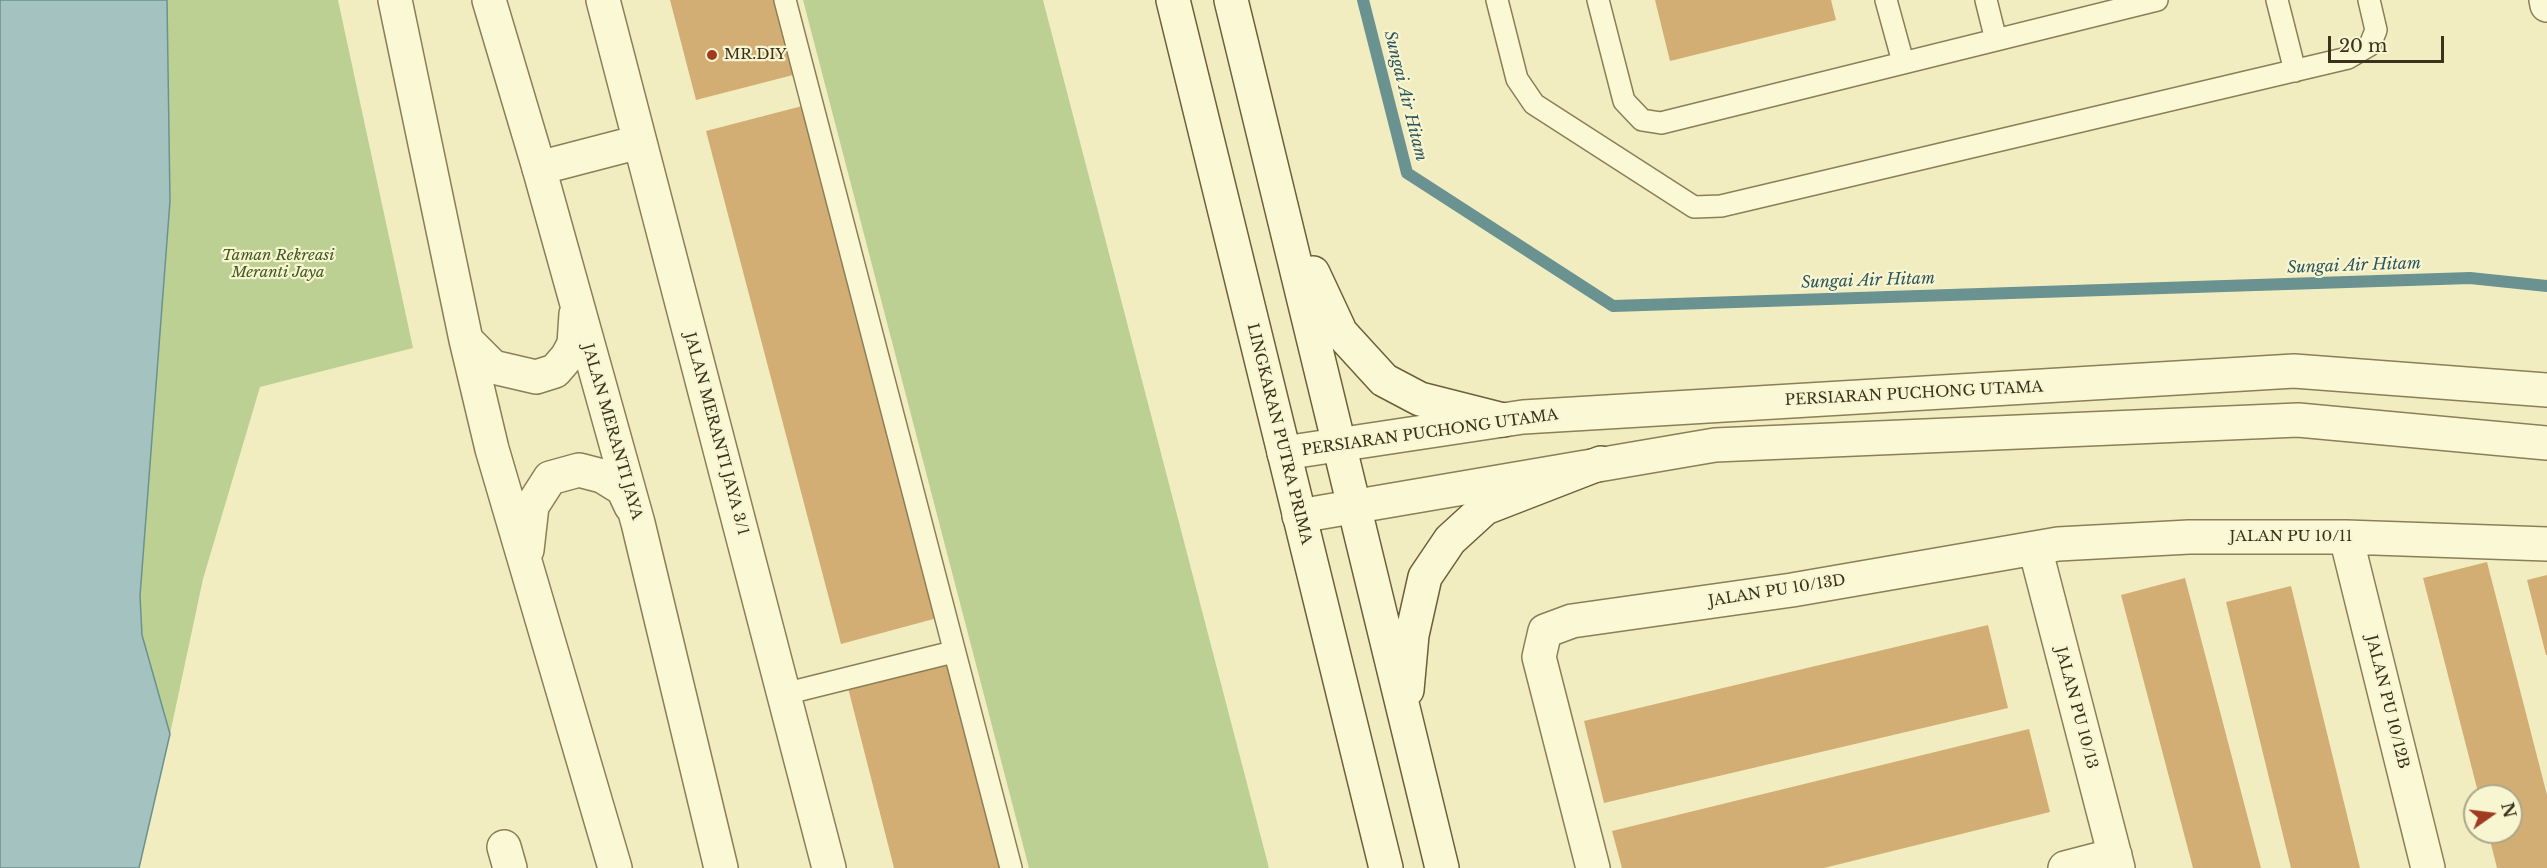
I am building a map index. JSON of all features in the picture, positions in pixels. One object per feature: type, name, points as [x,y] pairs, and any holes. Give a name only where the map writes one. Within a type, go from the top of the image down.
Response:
[{"type":"street","points":[[395,0],[466,340],[492,449],[615,868]]},
{"type":"street","name":"JALAN MERANTI JAYA","points":[[489,0],[539,168],[638,523],[721,868]]},
{"type":"street","name":"JALAN MERANTI JAYA 3/1","points":[[603,0],[829,868]]},
{"type":"street","name":"LINGKARAN PUTRA PRIMA","points":[[1173,0],[1386,868]]},
{"type":"street","points":[[1231,0],[1443,868]]},
{"type":"street","points":[[2546,0],[2547,5]]},
{"type":"street","points":[[539,168],[639,142]]},
{"type":"street","points":[[1282,206],[1341,333],[1384,380],[1420,399],[1503,420]]},
{"type":"street","points":[[466,340],[493,367],[536,377],[555,371],[567,357],[573,344],[577,304]]},
{"type":"street","name":"PERSIARAN PUCHONG UTAMA","points":[[1284,453],[1503,420],[2294,370],[2547,390]]},
{"type":"street","points":[[1299,516],[1715,445],[2298,420],[2547,444]]},
{"type":"street","points":[[1405,713],[1412,635],[1425,577],[1450,540],[1485,508],[1602,463]]},
{"type":"street","points":[[525,567],[532,506],[550,478],[579,470],[602,476],[623,489],[638,523]]},
{"type":"street","name":"JALAN PU 10/11","points":[[2035,548],[2189,537],[2346,537],[2547,544]]},
{"type":"street","name":"JALAN PU 10/12B","points":[[2346,537],[2428,868]]},
{"type":"street","name":"JALAN PU 10/13D","points":[[1593,868],[1539,657],[1545,632],[1572,621],[1792,590],[2035,548]]},
{"type":"street","name":"JALAN PU 10/13","points":[[2035,548],[2116,862]]},
{"type":"street","points":[[2065,868],[2116,862]]},
{"type":"lane","points":[[785,0],[1011,868]]},
{"type":"lane","points":[[1497,0],[1517,79],[1534,104],[1694,207],[1721,206],[2348,58],[2370,45],[2376,30],[2369,0]]},
{"type":"lane","points":[[1598,0],[1624,101],[1642,120],[1660,123],[2157,0]]},
{"type":"lane","points":[[1886,0],[1903,62]]},
{"type":"lane","points":[[1986,0],[1996,40]]},
{"type":"lane","points":[[2277,0],[2295,71]]},
{"type":"lane","points":[[784,694],[953,652]]},
{"type":"green space","name":"Taman Rekreasi Meranti Jaya","points":[[167,0],[338,0],[413,348],[260,387],[203,579],[170,734],[142,635],[140,596],[170,201]]},
{"type":"green space","points":[[803,0],[1043,0],[1269,868],[1029,868]]},
{"type":"water","points":[[0,0],[167,0],[170,201],[140,596],[142,635],[170,734],[139,868],[0,868]]},
{"type":"building","points":[[670,0],[778,0],[797,74],[696,100]]},
{"type":"building","points":[[1655,0],[1831,0],[1836,20],[1670,61]]},
{"type":"building","points":[[806,105],[941,617],[841,644],[706,131]]},
{"type":"building","points":[[2487,562],[2547,795],[2547,868],[2497,868],[2491,844],[2523,844],[2523,784],[2476,784],[2423,578]]},
{"type":"building","points":[[2547,575],[2547,655],[2546,655],[2527,580]]},
{"type":"building","points":[[2185,578],[2261,868],[2193,868],[2121,595]]},
{"type":"building","points":[[2291,586],[2360,868],[2291,868],[2226,602]]},
{"type":"building","points":[[1988,625],[2008,708],[1604,803],[1584,721]]},
{"type":"building","points":[[953,657],[1007,868],[894,868],[847,684]]},
{"type":"building","points":[[2029,729],[2050,812],[1824,868],[1622,868],[1612,831]]},
{"type":"waterway","name":"Sungai Air Hitam","points":[[1363,0],[1407,173],[1613,306],[2470,278],[2547,286]]},
{"type":"place","name":"MR.DIY","points":[[712,55]]}]
